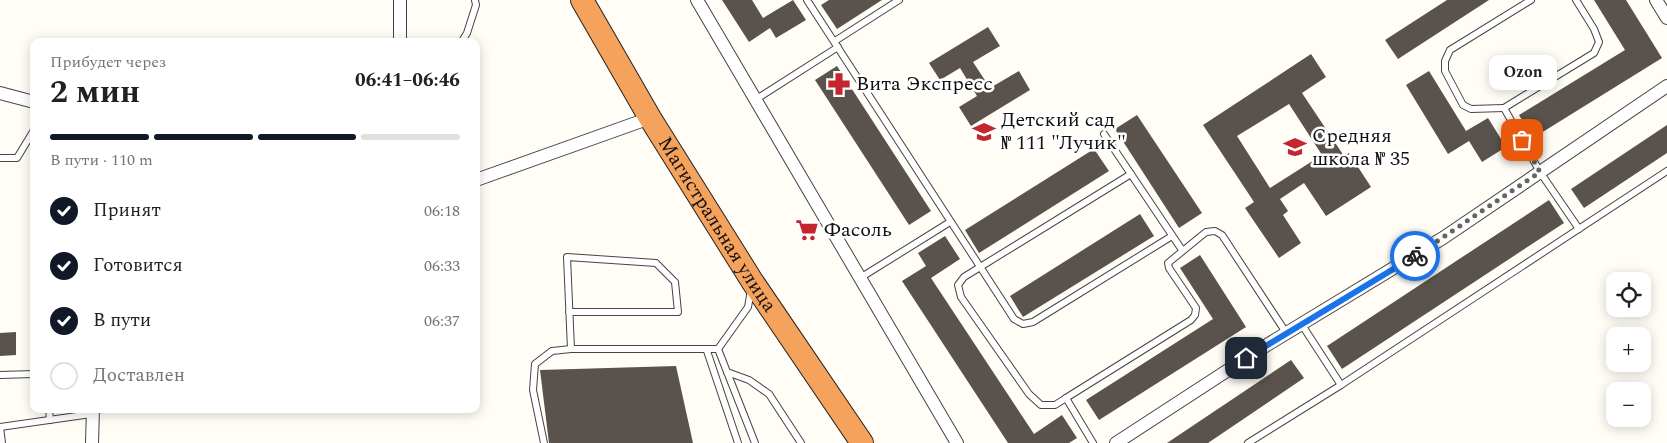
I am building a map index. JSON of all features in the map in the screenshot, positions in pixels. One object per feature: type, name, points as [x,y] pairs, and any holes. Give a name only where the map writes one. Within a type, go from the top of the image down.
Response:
[{"type":"highway","name":"Магистральная улица","points":[[582,0],[650,118],[752,281],[862,443]]},
{"type":"street","points":[[400,0],[400,38]]},
{"type":"street","points":[[697,0],[957,443]]},
{"type":"street","points":[[1656,0],[1667,18]]},
{"type":"street","points":[[1116,443],[1287,334],[1443,238],[1667,86]]},
{"type":"street","points":[[0,92],[30,101]]},
{"type":"street","points":[[480,179],[650,118]]},
{"type":"street","points":[[92,413],[92,443]]},
{"type":"lane","points":[[464,38],[476,5],[475,0]]},
{"type":"lane","points":[[807,0],[1014,320],[1022,324],[1033,322],[1172,236]]},
{"type":"lane","points":[[754,100],[899,0]]},
{"type":"lane","points":[[1531,0],[1450,50],[1445,61],[1445,71],[1463,105],[1471,109],[1504,108],[1594,54],[1599,42],[1594,29],[1576,0]]},
{"type":"lane","points":[[1504,108],[1540,172],[1579,229]]},
{"type":"lane","points":[[1104,134],[1182,250]]},
{"type":"lane","points":[[0,158],[17,158],[30,137]]},
{"type":"lane","points":[[1248,443],[1341,385],[1667,172]]},
{"type":"lane","points":[[1131,174],[964,277],[958,285],[961,296],[1029,394],[1041,405],[1055,405],[1191,320],[1195,315],[1196,308],[1169,268],[1168,263],[1206,232],[1214,231],[1222,235],[1287,334]]},
{"type":"lane","points":[[859,278],[950,222]]},
{"type":"lane","points":[[569,312],[678,312],[675,282],[656,263],[567,257],[569,312],[571,349]]},
{"type":"lane","points":[[544,443],[533,390],[535,364],[552,352],[571,349],[707,351],[718,349],[725,342],[748,307],[752,281]]},
{"type":"lane","points":[[1302,325],[1341,385]]},
{"type":"lane","points":[[718,349],[756,443]]},
{"type":"lane","points":[[707,351],[738,443]]},
{"type":"lane","points":[[727,372],[749,380],[769,394],[801,443]]},
{"type":"lane","points":[[0,374],[30,374]]},
{"type":"lane","points":[[1066,398],[1093,443]]},
{"type":"lane","points":[[49,413],[50,420]]},
{"type":"lane","points":[[2,443],[0,427],[83,413]]},
{"type":"building","points":[[722,0],[752,0],[763,18],[793,0],[806,20],[776,38],[770,28],[749,42]]},
{"type":"building","points":[[829,0],[882,0],[837,29],[821,5]]},
{"type":"building","points":[[1447,0],[1489,0],[1398,59],[1385,40]]},
{"type":"building","points":[[1594,0],[1626,0],[1662,58],[1533,138],[1519,115],[1625,50]]},
{"type":"building","points":[[988,27],[1000,46],[973,62],[990,88],[1019,71],[1030,90],[971,126],[959,107],[977,96],[960,68],[940,80],[929,63]]},
{"type":"building","points":[[1311,54],[1326,77],[1302,93],[1344,156],[1349,153],[1371,187],[1326,216],[1304,183],[1280,199],[1288,211],[1283,215],[1301,243],[1279,258],[1245,208],[1254,202],[1203,125]],"holes":[[[1289,104],[1322,155],[1270,188],[1237,136]]]},
{"type":"building","points":[[837,66],[931,211],[909,225],[815,80]]},
{"type":"building","points":[[1429,71],[1466,131],[1488,118],[1506,147],[1482,162],[1469,141],[1448,154],[1406,85]]},
{"type":"building","points":[[1137,115],[1202,213],[1179,228],[1115,129]]},
{"type":"building","points":[[1667,125],[1667,153],[1584,208],[1571,189]]},
{"type":"building","points":[[1094,149],[1109,171],[979,253],[965,230]]},
{"type":"building","points":[[1549,200],[1564,223],[1342,369],[1327,346]]},
{"type":"building","points":[[1140,214],[1154,236],[1023,317],[1010,296]]},
{"type":"building","points":[[945,236],[960,259],[931,278],[1034,434],[1062,415],[1077,438],[1069,443],[1008,443],[902,281],[926,266],[918,253]]},
{"type":"building","points":[[1200,255],[1246,327],[1099,420],[1086,400],[1213,319],[1180,268]]},
{"type":"building","points":[[16,332],[16,355],[0,356],[0,333]]},
{"type":"building","points":[[1291,360],[1304,378],[1208,443],[1167,443]]},
{"type":"building","points":[[676,366],[693,443],[549,443],[540,370]]},
{"type":"way so far","points":[[1415,256],[1540,172],[1522,140]]},
{"type":"place","name":"Вита Экспресс","points":[[839,84]]},
{"type":"place","name":"Детский сад № 111 \"Лучик\"","points":[[984,132]]},
{"type":"place","name":"Ozon","points":[[1522,140]]},
{"type":"place","name":"Средняя школа № 35","points":[[1295,147]]},
{"type":"place","name":"Фасоль","points":[[807,230]]},
{"type":"route","points":[[1246,358],[1415,256]]}]
